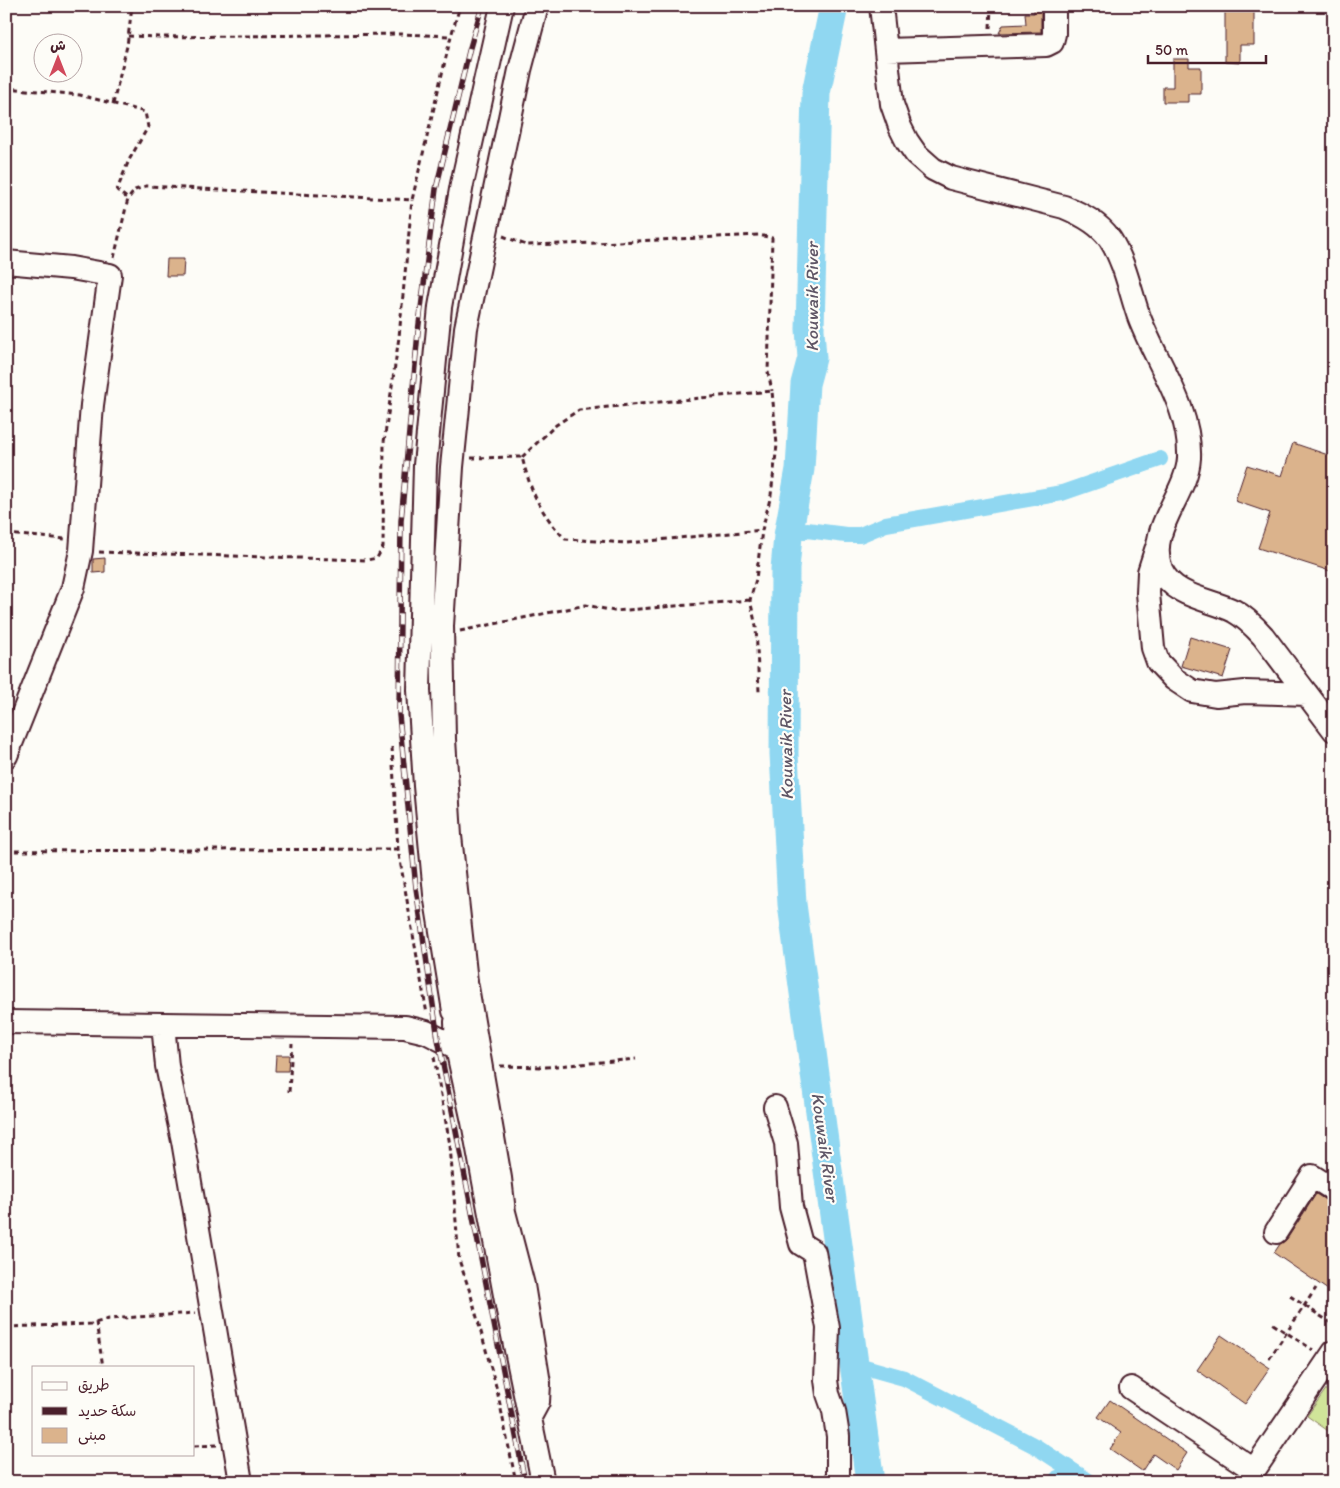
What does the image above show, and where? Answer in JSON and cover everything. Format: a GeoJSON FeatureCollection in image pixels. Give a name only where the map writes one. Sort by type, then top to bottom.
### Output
{"type":"FeatureCollection","features":[{"type":"Feature","properties":{"kind":"street"},"geometry":{"type":"LineString","coordinates":[[502,6],[462,184],[440,307],[425,464],[420,700],[425,786],[435,894],[456,1022],[457,1048],[543,1482]]}},
{"type":"Feature","properties":{"kind":"street"},"geometry":{"type":"LineString","coordinates":[[530,1417],[538,1402],[539,1383],[523,1285],[504,1212],[482,1065],[466,982],[450,836],[444,738],[443,634],[453,458],[466,328],[520,70],[537,6]]}},
{"type":"Feature","properties":{"kind":"street"},"geometry":{"type":"LineString","coordinates":[[880,6],[892,104],[900,127],[916,154],[933,169],[950,178],[1077,212],[1100,228],[1110,240],[1122,265],[1140,318],[1182,410],[1189,434],[1189,461],[1186,473],[1169,512],[1148,572],[1153,648],[1158,662],[1174,679],[1192,691],[1216,695],[1245,692],[1307,694]]}},
{"type":"Feature","properties":{"kind":"street"},"geometry":{"type":"LineString","coordinates":[[886,50],[1046,45],[1052,42],[1054,34],[1054,6]]}},
{"type":"Feature","properties":{"kind":"street"},"geometry":{"type":"LineString","coordinates":[[6,262],[71,268],[110,275],[92,405],[81,546],[73,588],[6,756]]}},
{"type":"Feature","properties":{"kind":"street"},"geometry":{"type":"LineString","coordinates":[[1158,545],[1158,559],[1167,579],[1175,587],[1186,593],[1234,611],[1249,621],[1263,636],[1334,730]]}},
{"type":"Feature","properties":{"kind":"street"},"geometry":{"type":"LineString","coordinates":[[456,1022],[466,982]]}},
{"type":"Feature","properties":{"kind":"street"},"geometry":{"type":"LineString","coordinates":[[6,1022],[405,1027],[426,1032],[457,1048]]}},
{"type":"Feature","properties":{"kind":"street"},"geometry":{"type":"LineString","coordinates":[[163,1024],[167,1066],[183,1140],[241,1482]]}},
{"type":"Feature","properties":{"kind":"street"},"geometry":{"type":"LineString","coordinates":[[775,1107],[786,1143],[791,1207],[801,1244],[814,1252],[828,1328],[826,1380],[838,1436],[838,1482]]}},
{"type":"Feature","properties":{"kind":"street"},"geometry":{"type":"LineString","coordinates":[[1276,1232],[1312,1176],[1334,1190]]}},
{"type":"Feature","properties":{"kind":"street"},"geometry":{"type":"LineString","coordinates":[[494,1237],[504,1212]]}},
{"type":"Feature","properties":{"kind":"street"},"geometry":{"type":"LineString","coordinates":[[1131,1388],[1250,1476],[1331,1356]]}},
{"type":"Feature","properties":{"kind":"path"},"geometry":{"type":"LineString","coordinates":[[113,104],[128,36],[132,6]]}},
{"type":"Feature","properties":{"kind":"path"},"geometry":{"type":"LineString","coordinates":[[6,534],[81,546],[367,560],[377,558],[383,547],[384,442],[399,337],[412,200],[451,36],[460,6]]}},
{"type":"Feature","properties":{"kind":"path"},"geometry":{"type":"LineString","coordinates":[[128,36],[400,34],[451,36]]}},
{"type":"Feature","properties":{"kind":"path"},"geometry":{"type":"LineString","coordinates":[[6,88],[80,95],[145,112],[148,127],[130,160],[117,190],[128,199]]}},
{"type":"Feature","properties":{"kind":"path"},"geometry":{"type":"LineString","coordinates":[[110,275],[128,199],[135,190],[146,186],[412,200]]}},
{"type":"Feature","properties":{"kind":"path"},"geometry":{"type":"LineString","coordinates":[[486,229],[526,244],[597,243],[759,235],[772,238],[768,372],[772,391],[776,445],[771,495],[762,530],[756,579],[750,600],[756,626],[759,692]]}},
{"type":"Feature","properties":{"kind":"path"},"geometry":{"type":"LineString","coordinates":[[453,458],[522,458],[556,425],[579,410],[772,391]]}},
{"type":"Feature","properties":{"kind":"path"},"geometry":{"type":"LineString","coordinates":[[522,458],[529,485],[547,520],[564,540],[627,543],[762,530]]}},
{"type":"Feature","properties":{"kind":"path"},"geometry":{"type":"LineString","coordinates":[[443,634],[586,605],[614,611],[750,600]]}},
{"type":"Feature","properties":{"kind":"path"},"geometry":{"type":"LineString","coordinates":[[392,747],[398,849],[450,1145],[459,1260],[470,1292],[497,1390],[516,1482]]}},
{"type":"Feature","properties":{"kind":"path"},"geometry":{"type":"LineString","coordinates":[[6,851],[398,849]]}},
{"type":"Feature","properties":{"kind":"path"},"geometry":{"type":"LineString","coordinates":[[289,1092],[293,1026]]}},
{"type":"Feature","properties":{"kind":"path"},"geometry":{"type":"LineString","coordinates":[[482,1065],[546,1067],[636,1059]]}},
{"type":"Feature","properties":{"kind":"path"},"geometry":{"type":"LineString","coordinates":[[1269,1359],[1316,1288]]}},
{"type":"Feature","properties":{"kind":"path"},"geometry":{"type":"LineString","coordinates":[[1290,1296],[1334,1325]]}},
{"type":"Feature","properties":{"kind":"path"},"geometry":{"type":"LineString","coordinates":[[6,1327],[96,1322],[109,1319],[212,1312]]}},
{"type":"Feature","properties":{"kind":"path"},"geometry":{"type":"LineString","coordinates":[[96,1322],[103,1366]]}},
{"type":"Feature","properties":{"kind":"path"},"geometry":{"type":"LineString","coordinates":[[1273,1324],[1286,1333],[1331,1356]]}},
{"type":"Feature","properties":{"kind":"green space"},"geometry":{"type":"Polygon","coordinates":[[[1334,1378],[1334,1435],[1307,1416],[1334,1378]]]}},
{"type":"Feature","properties":{"kind":"building"},"geometry":{"type":"Polygon","coordinates":[[[1034,6],[1041,6],[1041,32],[999,33],[1003,25],[1026,24],[1025,13],[1034,13],[1034,6]]]}},
{"type":"Feature","properties":{"kind":"building"},"geometry":{"type":"Polygon","coordinates":[[[1225,6],[1254,6],[1254,45],[1240,45],[1240,63],[1225,62],[1225,6]]]}},
{"type":"Feature","properties":{"kind":"building"},"geometry":{"type":"Polygon","coordinates":[[[1173,59],[1189,59],[1189,67],[1201,67],[1201,94],[1188,94],[1188,102],[1163,102],[1163,87],[1173,87],[1173,59]]]}},
{"type":"Feature","properties":{"kind":"building"},"geometry":{"type":"Polygon","coordinates":[[[167,259],[184,259],[183,276],[166,276],[167,259]]]}},
{"type":"Feature","properties":{"kind":"building"},"geometry":{"type":"Polygon","coordinates":[[[1293,443],[1334,457],[1334,559],[1330,571],[1258,548],[1270,513],[1235,501],[1247,465],[1282,476],[1293,443]]]}},
{"type":"Feature","properties":{"kind":"building"},"geometry":{"type":"Polygon","coordinates":[[[105,558],[105,572],[93,573],[93,559],[105,558]]]}},
{"type":"Feature","properties":{"kind":"building"},"geometry":{"type":"Polygon","coordinates":[[[1190,637],[1232,650],[1223,678],[1181,666],[1190,637]]]}},
{"type":"Feature","properties":{"kind":"building"},"geometry":{"type":"Polygon","coordinates":[[[276,1055],[289,1055],[288,1071],[275,1071],[276,1055]]]}},
{"type":"Feature","properties":{"kind":"building"},"geometry":{"type":"Polygon","coordinates":[[[1316,1194],[1334,1203],[1334,1282],[1328,1290],[1274,1253],[1280,1244],[1287,1239],[1316,1194]]]}},
{"type":"Feature","properties":{"kind":"building"},"geometry":{"type":"Polygon","coordinates":[[[1221,1335],[1270,1368],[1245,1404],[1197,1370],[1221,1335]]]}},
{"type":"Feature","properties":{"kind":"building"},"geometry":{"type":"Polygon","coordinates":[[[1110,1400],[1187,1453],[1176,1470],[1153,1454],[1142,1471],[1110,1449],[1121,1433],[1098,1417],[1110,1400]]]}},
{"type":"Feature","properties":{"kind":"waterway","name":"Kouwaik River"},"geometry":{"type":"LineString","coordinates":[[834,6],[816,93],[810,329],[812,358],[805,384],[800,469],[788,536],[785,569],[784,754],[792,904],[870,1482]]}},
{"type":"Feature","properties":{"kind":"waterway"},"geometry":{"type":"LineString","coordinates":[[788,536],[807,530],[860,535],[886,524],[1062,493],[1160,459]]}},
{"type":"Feature","properties":{"kind":"waterway"},"geometry":{"type":"LineString","coordinates":[[854,1364],[904,1378],[1035,1446],[1090,1482]]}},
{"type":"Feature","properties":{"kind":"waterway"},"geometry":{"type":"LineString","coordinates":[[1055,1482],[1058,1478],[1064,1482]]}},
{"type":"Feature","properties":{"kind":"railway"},"geometry":{"type":"LineString","coordinates":[[482,6],[469,51],[436,189],[418,332],[401,521],[399,715],[416,888],[438,1039],[525,1482]]}}]}
